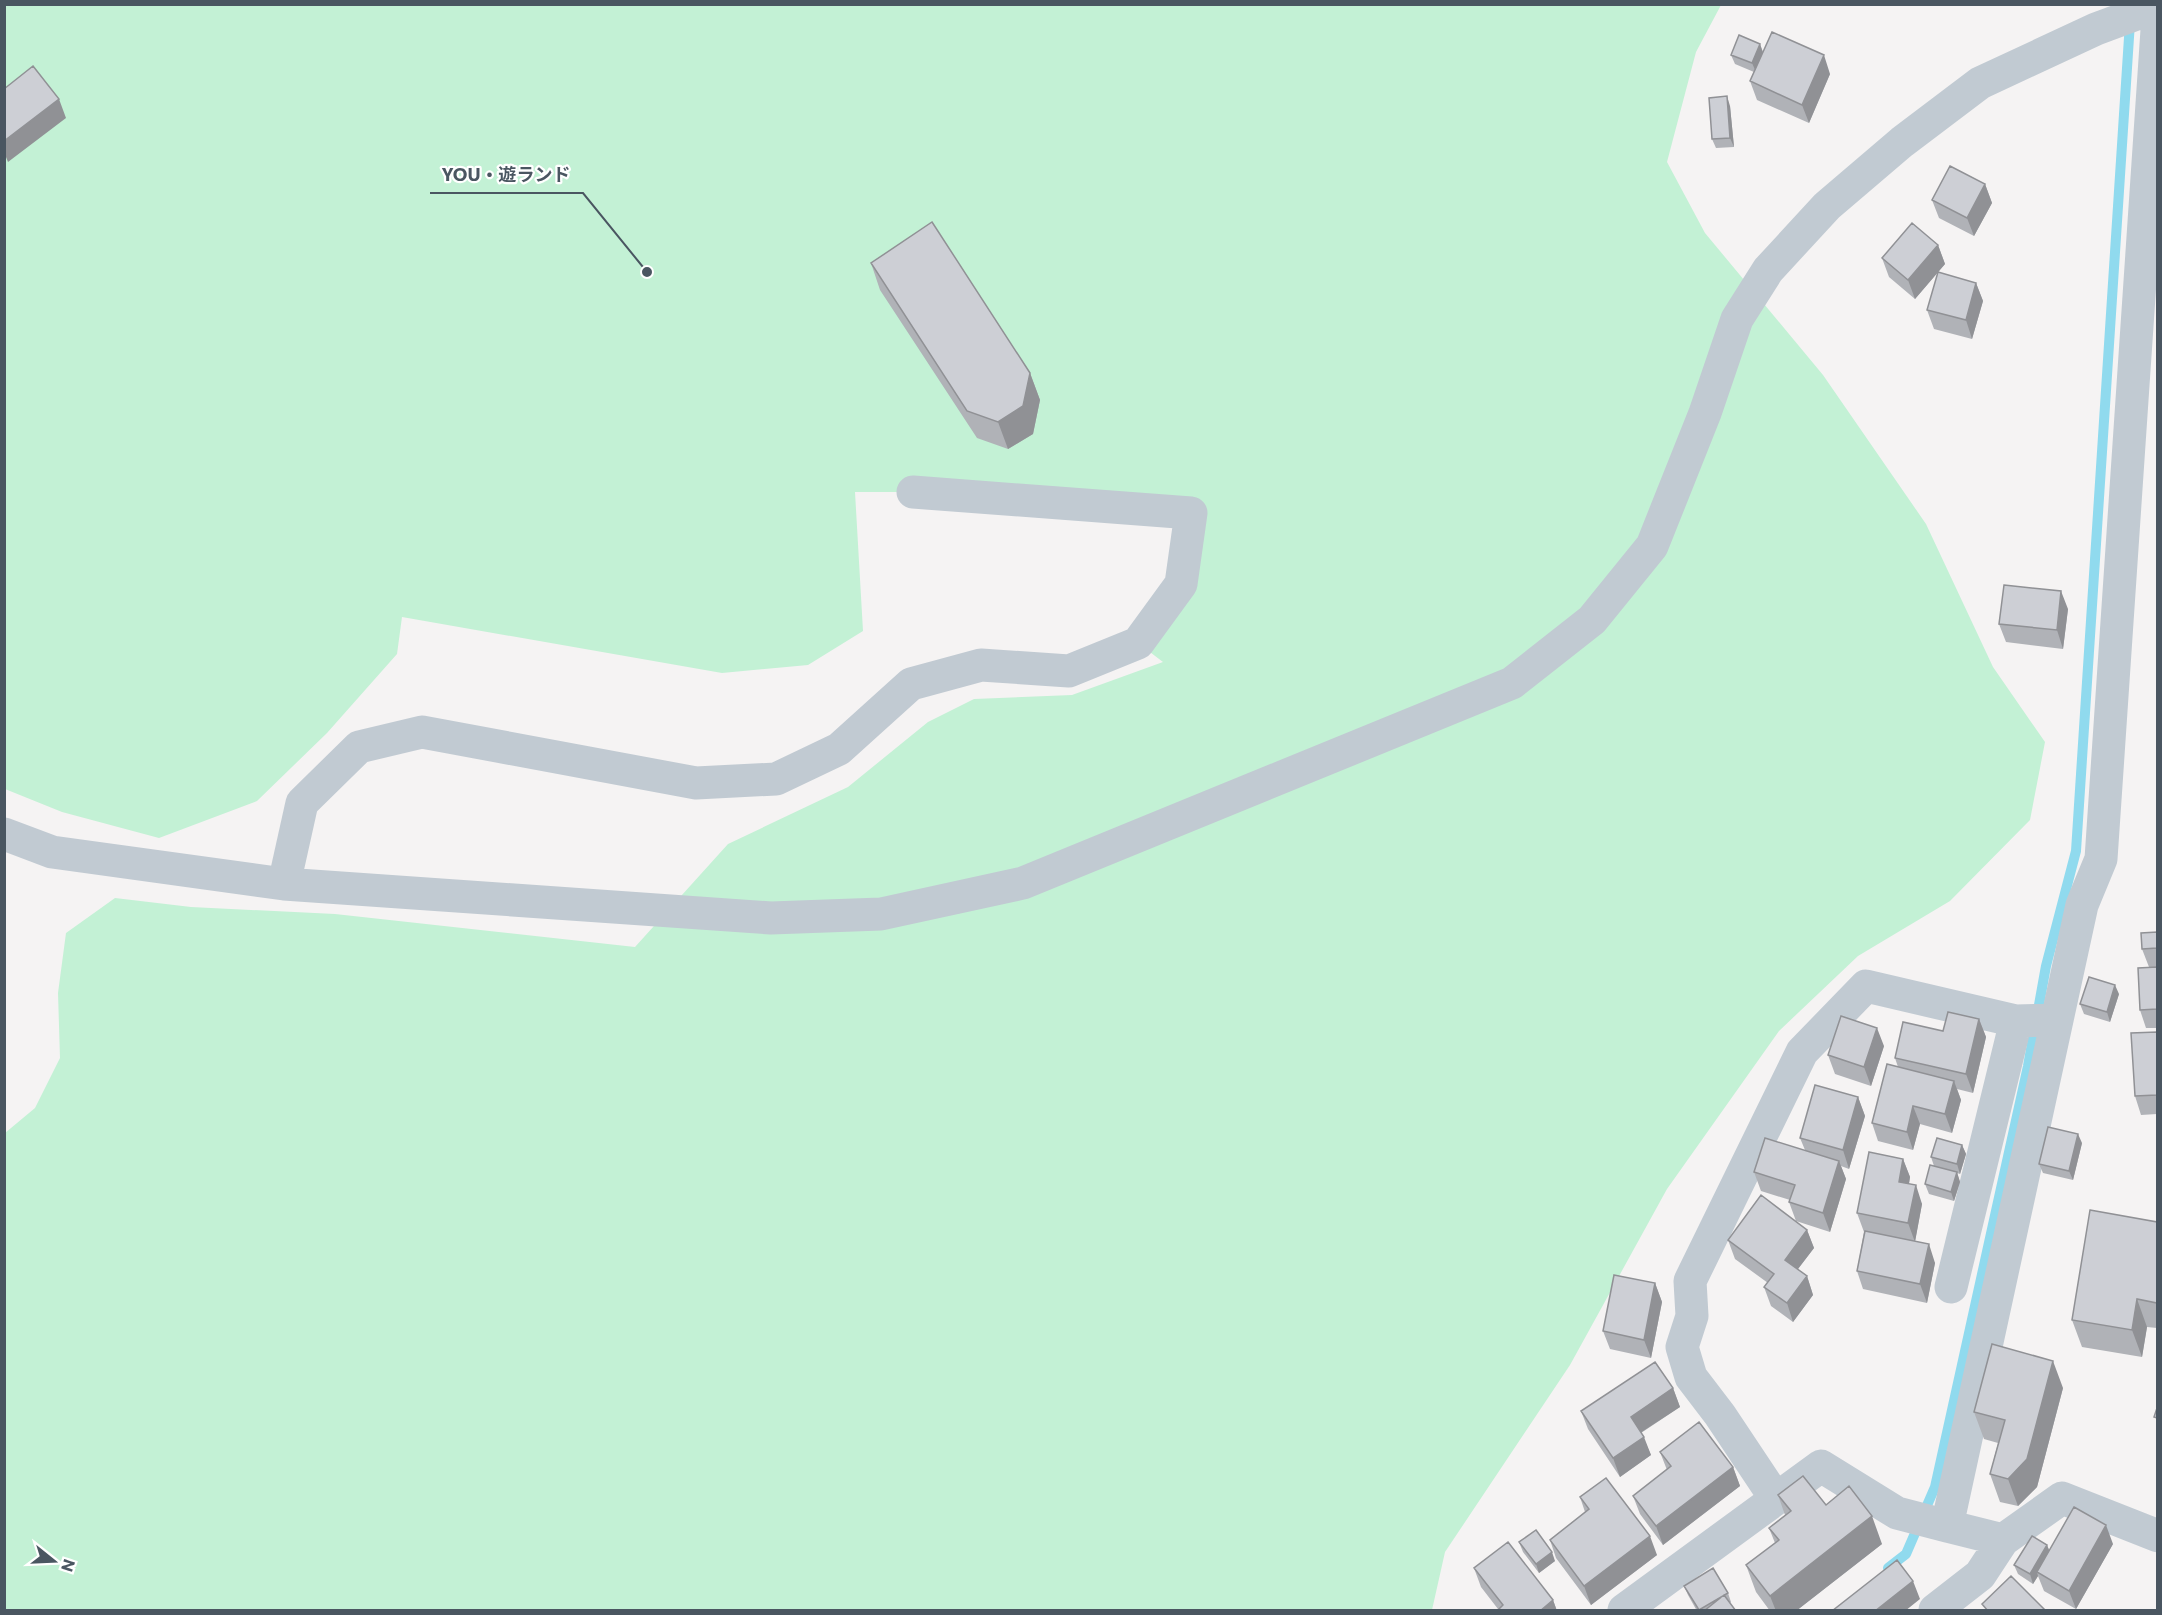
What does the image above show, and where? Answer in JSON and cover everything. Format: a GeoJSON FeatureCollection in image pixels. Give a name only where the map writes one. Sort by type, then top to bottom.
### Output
{"type":"FeatureCollection","features":[{"type":"Feature","properties":{"kind":"street"},"geometry":{"type":"LineString","coordinates":[[4,834],[52,852],[284,884],[771,918],[880,914],[1023,883],[1512,683],[1592,620],[1652,546],[1705,413],[1737,319],[1768,270],[1827,206],[1902,142],[1980,83],[2096,29],[2157,6]]}},
{"type":"Feature","properties":{"kind":"street"},"geometry":{"type":"LineString","coordinates":[[1947,1526],[2082,905],[2100,859],[2157,15]]}},
{"type":"Feature","properties":{"kind":"street"},"geometry":{"type":"LineString","coordinates":[[284,884],[302,803],[358,747],[422,732],[696,783],[776,779],[839,749],[911,684],[981,665],[1069,671],[1138,643],[1181,584],[1191,513],[913,492]]}},
{"type":"Feature","properties":{"kind":"street"},"geometry":{"type":"LineString","coordinates":[[1776,1499],[1720,1415],[1691,1377],[1682,1347],[1692,1316],[1690,1281],[1802,1052],[1866,986],[2016,1021],[2057,1020]]}},
{"type":"Feature","properties":{"kind":"street"},"geometry":{"type":"LineString","coordinates":[[1951,1287],[2016,1021]]}},
{"type":"Feature","properties":{"kind":"street"},"geometry":{"type":"LineString","coordinates":[[1624,1611],[1821,1466],[1897,1513],[2003,1540]]}},
{"type":"Feature","properties":{"kind":"street"},"geometry":{"type":"LineString","coordinates":[[1935,1611],[1980,1575],[2003,1540],[2062,1498],[2157,1536]]}},
{"type":"Feature","properties":{"kind":"green space"},"geometry":{"type":"Polygon","coordinates":[[[5,5],[1721,5],[1696,52],[1667,162],[1705,233],[1823,375],[1926,524],[1993,667],[2045,742],[2030,820],[1950,901],[1858,956],[1779,1031],[1667,1189],[1570,1365],[1445,1552],[1432,1610],[5,1610],[5,1133],[35,1108],[60,1058],[58,993],[66,933],[115,898],[191,907],[335,914],[635,947],[728,844],[848,787],[928,722],[974,699],[1072,695],[1163,662],[1138,643],[1181,584],[1191,514],[913,492],[855,492],[863,631],[808,665],[722,673],[402,617],[397,654],[327,733],[257,801],[159,838],[62,812],[5,789],[5,5]]]}},
{"type":"Feature","properties":{"kind":"building"},"geometry":{"type":"Polygon","coordinates":[[[1772,32],[1824,55],[1802,105],[1750,81],[1772,32]]]}},
{"type":"Feature","properties":{"kind":"building"},"geometry":{"type":"Polygon","coordinates":[[[1739,35],[1760,44],[1752,63],[1731,55],[1739,35]]]}},
{"type":"Feature","properties":{"kind":"building"},"geometry":{"type":"Polygon","coordinates":[[[33,66],[59,99],[4,141],[4,89],[33,66]]]}},
{"type":"Feature","properties":{"kind":"building"},"geometry":{"type":"Polygon","coordinates":[[[1727,96],[1730,138],[1712,139],[1709,98],[1727,96]]]}},
{"type":"Feature","properties":{"kind":"building"},"geometry":{"type":"Polygon","coordinates":[[[1950,166],[1985,184],[1967,218],[1932,200],[1950,166]]]}},
{"type":"Feature","properties":{"kind":"building"},"geometry":{"type":"Polygon","coordinates":[[[932,222],[1030,373],[1023,406],[998,422],[967,411],[871,263],[932,222]]]}},
{"type":"Feature","properties":{"kind":"building"},"geometry":{"type":"Polygon","coordinates":[[[1912,223],[1938,245],[1908,280],[1882,258],[1912,223]]]}},
{"type":"Feature","properties":{"kind":"building"},"geometry":{"type":"Polygon","coordinates":[[[1938,272],[1976,283],[1966,320],[1927,310],[1938,272]]]}},
{"type":"Feature","properties":{"kind":"building"},"geometry":{"type":"Polygon","coordinates":[[[2004,585],[2061,591],[2057,630],[1999,624],[2004,585]]]}},
{"type":"Feature","properties":{"kind":"building"},"geometry":{"type":"Polygon","coordinates":[[[2157,932],[2157,948],[2142,949],[2141,933],[2157,932]]]}},
{"type":"Feature","properties":{"kind":"building"},"geometry":{"type":"Polygon","coordinates":[[[2157,967],[2157,1009],[2140,1010],[2138,968],[2157,967]]]}},
{"type":"Feature","properties":{"kind":"building"},"geometry":{"type":"Polygon","coordinates":[[[2089,977],[2115,985],[2107,1012],[2080,1004],[2089,977]]]}},
{"type":"Feature","properties":{"kind":"building"},"geometry":{"type":"Polygon","coordinates":[[[1948,1012],[1979,1019],[1966,1074],[1895,1058],[1903,1022],[1943,1031],[1948,1012]]]}},
{"type":"Feature","properties":{"kind":"building"},"geometry":{"type":"Polygon","coordinates":[[[1841,1016],[1877,1028],[1864,1067],[1828,1055],[1841,1016]]]}},
{"type":"Feature","properties":{"kind":"building"},"geometry":{"type":"Polygon","coordinates":[[[2157,1032],[2157,1095],[2135,1096],[2131,1033],[2157,1032]]]}},
{"type":"Feature","properties":{"kind":"building"},"geometry":{"type":"Polygon","coordinates":[[[1887,1064],[1954,1081],[1945,1114],[1913,1106],[1907,1132],[1872,1123],[1887,1064]]]}},
{"type":"Feature","properties":{"kind":"building"},"geometry":{"type":"Polygon","coordinates":[[[1815,1085],[1858,1097],[1843,1150],[1800,1138],[1815,1085]]]}},
{"type":"Feature","properties":{"kind":"building"},"geometry":{"type":"Polygon","coordinates":[[[2048,1127],[2078,1134],[2069,1171],[2039,1164],[2048,1127]]]}},
{"type":"Feature","properties":{"kind":"building"},"geometry":{"type":"Polygon","coordinates":[[[1765,1138],[1839,1161],[1823,1213],[1789,1202],[1795,1185],[1754,1172],[1765,1138]]]}},
{"type":"Feature","properties":{"kind":"building"},"geometry":{"type":"Polygon","coordinates":[[[1937,1138],[1962,1145],[1957,1164],[1931,1157],[1937,1138]]]}},
{"type":"Feature","properties":{"kind":"building"},"geometry":{"type":"Polygon","coordinates":[[[1869,1152],[1903,1159],[1899,1182],[1916,1185],[1908,1223],[1857,1213],[1869,1152]]]}},
{"type":"Feature","properties":{"kind":"building"},"geometry":{"type":"Polygon","coordinates":[[[1930,1165],[1957,1172],[1951,1192],[1925,1184],[1930,1165]]]}},
{"type":"Feature","properties":{"kind":"building"},"geometry":{"type":"Polygon","coordinates":[[[1761,1195],[1807,1230],[1785,1260],[1807,1276],[1787,1303],[1764,1287],[1774,1274],[1728,1240],[1761,1195]]]}},
{"type":"Feature","properties":{"kind":"building"},"geometry":{"type":"Polygon","coordinates":[[[2090,1210],[2157,1222],[2157,1303],[2137,1299],[2132,1330],[2072,1320],[2090,1210]]]}},
{"type":"Feature","properties":{"kind":"building"},"geometry":{"type":"Polygon","coordinates":[[[1865,1231],[1929,1244],[1920,1284],[1857,1271],[1865,1231]]]}},
{"type":"Feature","properties":{"kind":"building"},"geometry":{"type":"Polygon","coordinates":[[[1614,1275],[1655,1283],[1644,1340],[1603,1331],[1614,1275]]]}},
{"type":"Feature","properties":{"kind":"building"},"geometry":{"type":"Polygon","coordinates":[[[1992,1344],[2053,1361],[2027,1459],[2008,1479],[1990,1474],[2005,1420],[1974,1412],[1992,1344]]]}},
{"type":"Feature","properties":{"kind":"building"},"geometry":{"type":"Polygon","coordinates":[[[1655,1362],[1673,1388],[1631,1417],[1644,1437],[1613,1458],[1581,1411],[1655,1362]]]}},
{"type":"Feature","properties":{"kind":"building"},"geometry":{"type":"Polygon","coordinates":[[[1699,1422],[1733,1467],[1656,1526],[1633,1496],[1671,1466],[1660,1452],[1699,1422]]]}},
{"type":"Feature","properties":{"kind":"building"},"geometry":{"type":"Polygon","coordinates":[[[1803,1476],[1826,1505],[1849,1486],[1872,1516],[1770,1596],[1746,1565],[1779,1540],[1769,1528],[1791,1511],[1778,1495],[1803,1476]]]}},
{"type":"Feature","properties":{"kind":"building"},"geometry":{"type":"Polygon","coordinates":[[[1606,1478],[1650,1536],[1584,1586],[1550,1540],[1589,1509],[1580,1497],[1606,1478]]]}},
{"type":"Feature","properties":{"kind":"building"},"geometry":{"type":"Polygon","coordinates":[[[2074,1507],[2106,1525],[2069,1591],[2037,1572],[2074,1507]]]}},
{"type":"Feature","properties":{"kind":"building"},"geometry":{"type":"Polygon","coordinates":[[[1536,1530],[1552,1552],[1536,1564],[1519,1542],[1536,1530]]]}},
{"type":"Feature","properties":{"kind":"building"},"geometry":{"type":"Polygon","coordinates":[[[2032,1536],[2047,1545],[2030,1574],[2014,1565],[2032,1536]]]}},
{"type":"Feature","properties":{"kind":"building"},"geometry":{"type":"Polygon","coordinates":[[[1508,1542],[1553,1600],[1540,1611],[1497,1611],[1503,1605],[1474,1568],[1508,1542]]]}},
{"type":"Feature","properties":{"kind":"building"},"geometry":{"type":"Polygon","coordinates":[[[1897,1560],[1913,1581],[1875,1611],[1832,1611],[1897,1560]]]}},
{"type":"Feature","properties":{"kind":"building"},"geometry":{"type":"Polygon","coordinates":[[[1713,1568],[1728,1593],[1699,1610],[1684,1586],[1713,1568]]]}},
{"type":"Feature","properties":{"kind":"building"},"geometry":{"type":"Polygon","coordinates":[[[2011,1576],[2044,1611],[1988,1611],[1982,1604],[2011,1576]]]}},
{"type":"Feature","properties":{"kind":"building"},"geometry":{"type":"Polygon","coordinates":[[[1724,1595],[1736,1611],[1704,1611],[1724,1595]]]}},
{"type":"Feature","properties":{"kind":"waterway"},"geometry":{"type":"LineString","coordinates":[[1888,1568],[1906,1554],[1935,1487],[2028,1066],[2046,966],[2076,851],[2130,22]]}},
{"type":"Feature","properties":{"kind":"place","name":"YOU・遊ランド"},"geometry":{"type":"Point","coordinates":[647,272]}}]}
